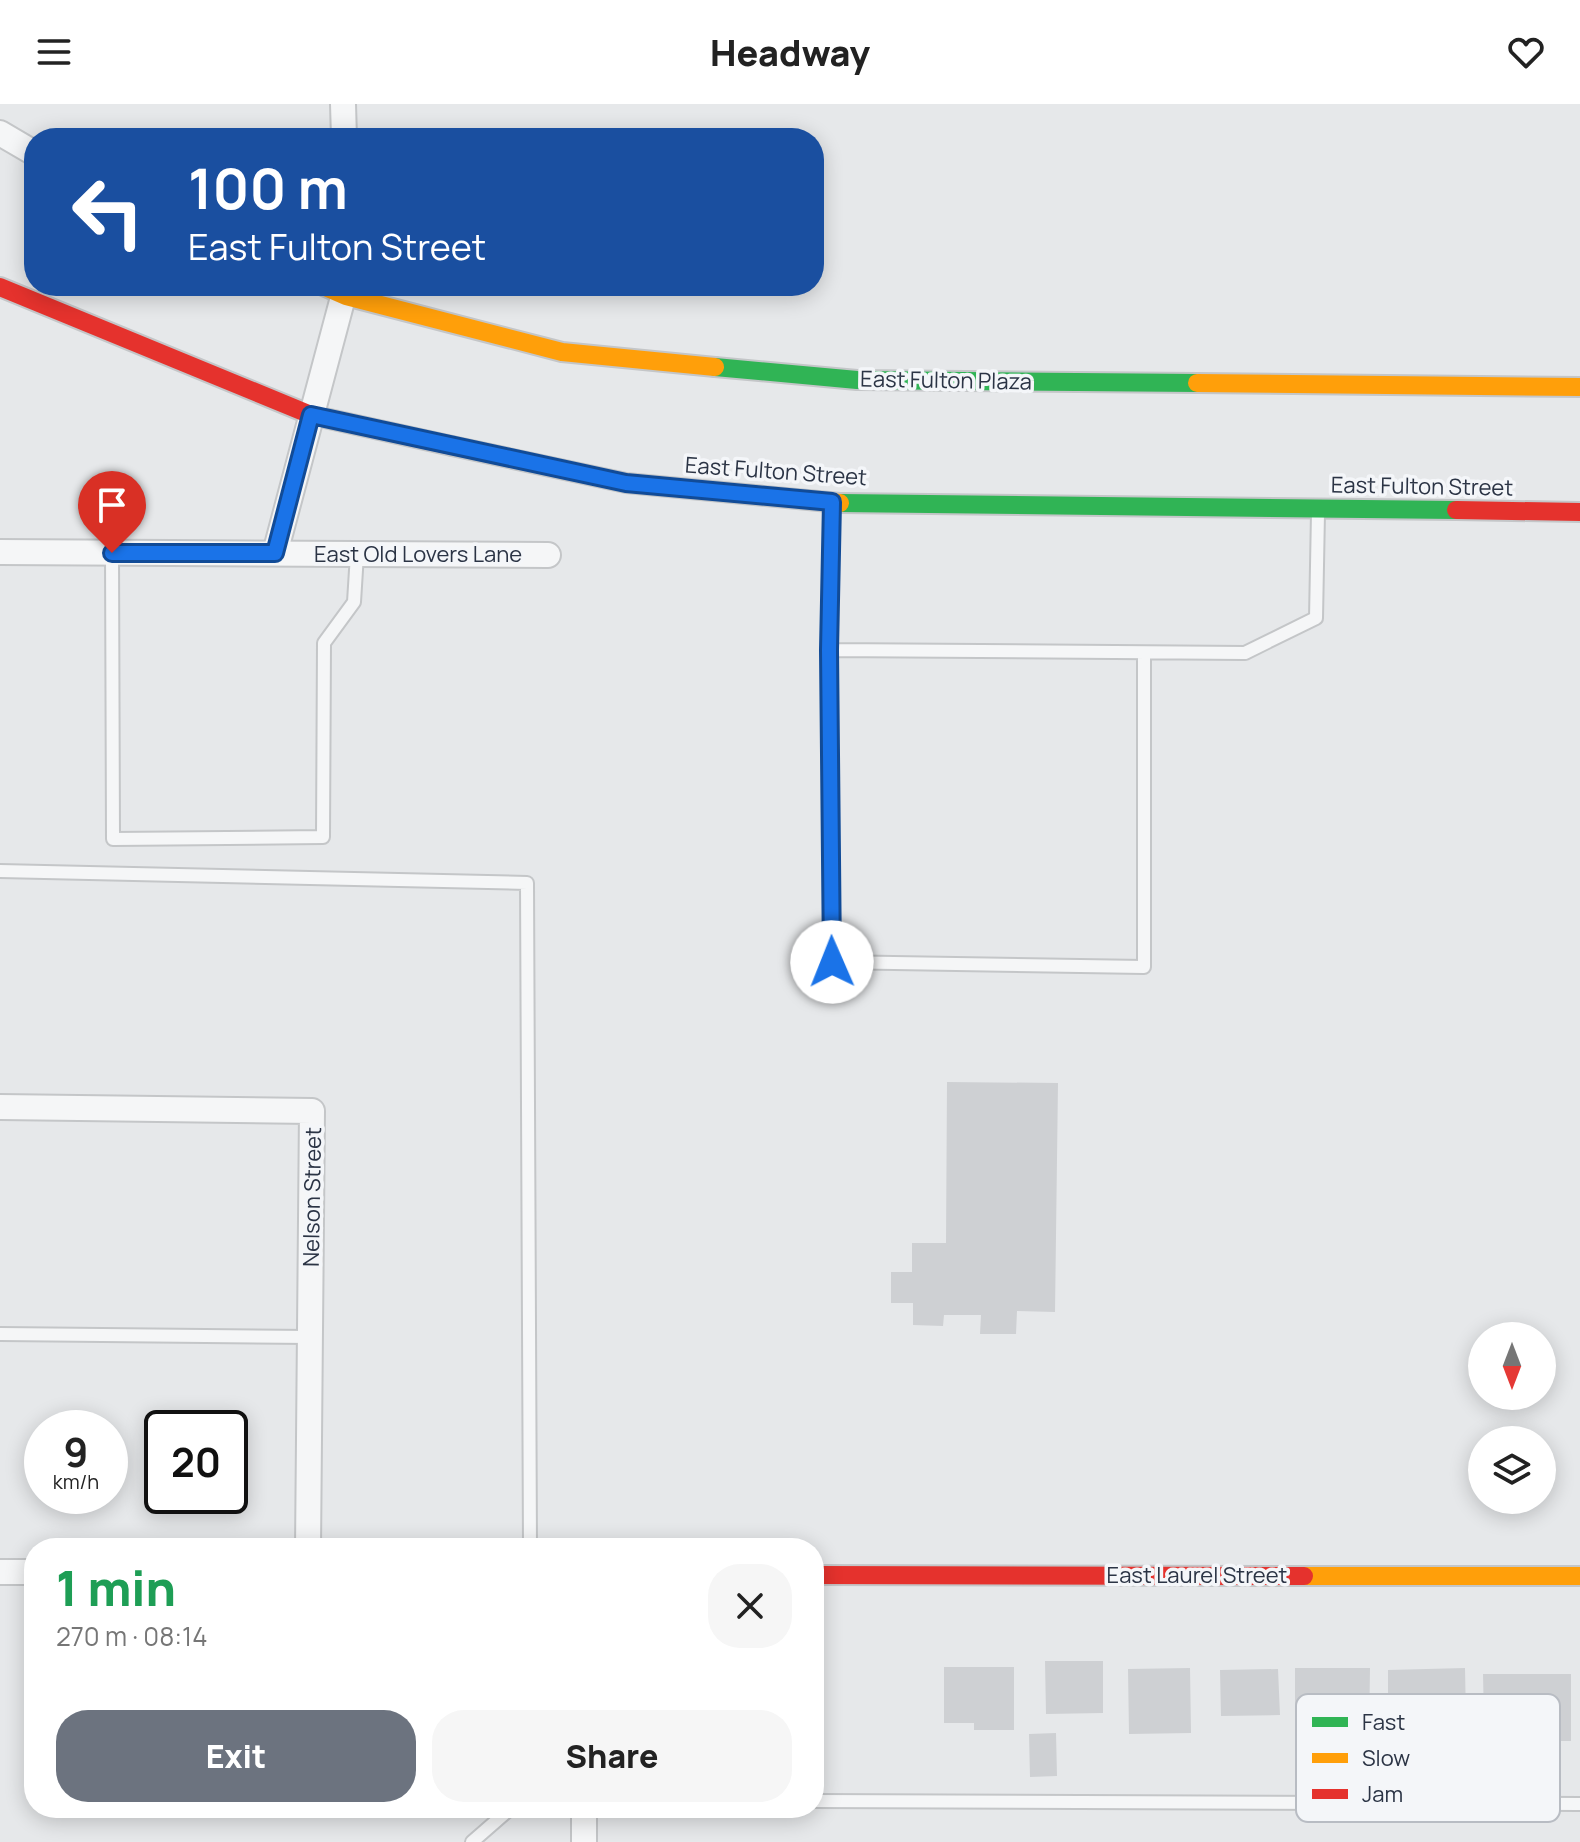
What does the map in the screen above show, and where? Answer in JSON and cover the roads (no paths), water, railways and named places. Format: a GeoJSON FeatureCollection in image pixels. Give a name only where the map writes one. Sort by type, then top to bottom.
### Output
{"type":"FeatureCollection","features":[{"type":"Feature","properties":{"kind":"street"},"geometry":{"type":"LineString","coordinates":[[343,104],[344,128]]}},
{"type":"Feature","properties":{"kind":"street"},"geometry":{"type":"LineString","coordinates":[[0,133],[24,147]]}},
{"type":"Feature","properties":{"kind":"street","name":"East Fulton Street"},"geometry":{"type":"LineString","coordinates":[[0,287],[311,415],[626,483],[832,502],[1580,512]]}},
{"type":"Feature","properties":{"kind":"street"},"geometry":{"type":"LineString","coordinates":[[275,553],[311,415],[336,296]]}},
{"type":"Feature","properties":{"kind":"street","name":"East Fulton Plaza"},"geometry":{"type":"LineString","coordinates":[[363,296],[562,352],[857,380],[1580,387]]}},
{"type":"Feature","properties":{"kind":"street","name":"East Old Lovers Lane"},"geometry":{"type":"LineString","coordinates":[[0,552],[548,555]]}},
{"type":"Feature","properties":{"kind":"street","name":"Nelson Street"},"geometry":{"type":"LineString","coordinates":[[0,1107],[312,1111],[308,1538]]}},
{"type":"Feature","properties":{"kind":"street"},"geometry":{"type":"LineString","coordinates":[[0,1572],[24,1572]]}},
{"type":"Feature","properties":{"kind":"street","name":"East Laurel Street"},"geometry":{"type":"LineString","coordinates":[[824,1575],[1580,1576]]}},
{"type":"Feature","properties":{"kind":"street"},"geometry":{"type":"LineString","coordinates":[[584,1818],[584,1842]]}},
{"type":"Feature","properties":{"kind":"lane"},"geometry":{"type":"LineString","coordinates":[[832,502],[829,650],[832,962],[1144,967],[1144,653]]}},
{"type":"Feature","properties":{"kind":"lane"},"geometry":{"type":"LineString","coordinates":[[829,650],[1245,653],[1316,618],[1318,509]]}},
{"type":"Feature","properties":{"kind":"lane"},"geometry":{"type":"LineString","coordinates":[[112,553],[113,839],[323,837],[324,643],[354,602],[357,554]]}},
{"type":"Feature","properties":{"kind":"lane"},"geometry":{"type":"LineString","coordinates":[[0,871],[527,883],[530,1538]]}},
{"type":"Feature","properties":{"kind":"lane"},"geometry":{"type":"LineString","coordinates":[[0,1334],[310,1337]]}},
{"type":"Feature","properties":{"kind":"lane"},"geometry":{"type":"LineString","coordinates":[[824,1801],[1296,1803]]}},
{"type":"Feature","properties":{"kind":"lane"},"geometry":{"type":"LineString","coordinates":[[1560,1804],[1580,1804]]}},
{"type":"Feature","properties":{"kind":"lane"},"geometry":{"type":"LineString","coordinates":[[472,1842],[500,1818]]}}]}
